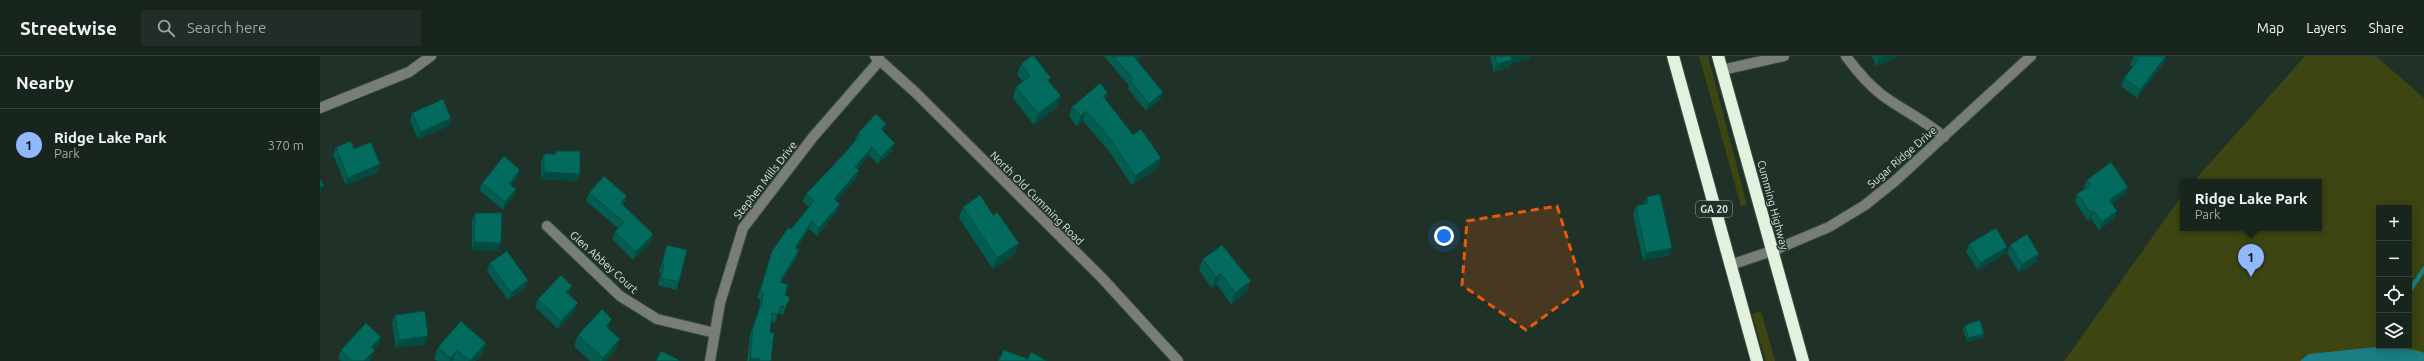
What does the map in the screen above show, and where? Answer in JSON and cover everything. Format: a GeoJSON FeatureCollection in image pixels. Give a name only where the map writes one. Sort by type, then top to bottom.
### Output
{"type":"FeatureCollection","features":[{"type":"Feature","properties":{"kind":"highway","name":"GA 20"},"geometry":{"type":"LineString","coordinates":[[1673,56],[1757,361]]}},
{"type":"Feature","properties":{"kind":"highway","name":"Cumming Highway"},"geometry":{"type":"LineString","coordinates":[[1718,56],[1803,361]]}},
{"type":"Feature","properties":{"kind":"street"},"geometry":{"type":"LineString","coordinates":[[320,108],[409,72],[431,56]]}},
{"type":"Feature","properties":{"kind":"street"},"geometry":{"type":"LineString","coordinates":[[1722,70],[1784,56]]}},
{"type":"Feature","properties":{"kind":"street"},"geometry":{"type":"LineString","coordinates":[[1846,56],[1856,71],[1882,94],[1932,126],[1944,137]]}},
{"type":"Feature","properties":{"kind":"street","name":"Sugar Ridge Drive"},"geometry":{"type":"LineString","coordinates":[[1730,265],[1772,251],[1829,227],[1865,205],[1895,181],[2031,56]]}},
{"type":"Feature","properties":{"kind":"street","name":"Stephen Mills Drive"},"geometry":{"type":"LineString","coordinates":[[710,361],[720,303],[742,228],[877,58]]}},
{"type":"Feature","properties":{"kind":"street","name":"North Old Cumming Road"},"geometry":{"type":"LineString","coordinates":[[877,58],[916,93],[1102,278],[1178,361]]}},
{"type":"Feature","properties":{"kind":"street","name":"Glen Abbey Court"},"geometry":{"type":"LineString","coordinates":[[547,226],[620,296],[657,319],[715,333]]}},
{"type":"Feature","properties":{"kind":"highlighted area"},"geometry":{"type":"Polygon","coordinates":[[[1557,206],[1583,288],[1526,330],[1462,285],[1467,221],[1557,206]]]}},
{"type":"Feature","properties":{"kind":"green space"},"geometry":{"type":"Polygon","coordinates":[[[1699,56],[1708,56],[1747,205],[1741,206],[1699,56]]]}},
{"type":"Feature","properties":{"kind":"green space"},"geometry":{"type":"Polygon","coordinates":[[[2305,56],[2376,56],[2424,98],[2424,361],[2064,361],[2180,198],[2180,231],[2322,231],[2322,179],[2196,179],[2305,56]]]}},
{"type":"Feature","properties":{"kind":"green space"},"geometry":{"type":"Polygon","coordinates":[[[1761,311],[1775,361],[1766,361],[1752,314],[1761,311]]]}},
{"type":"Feature","properties":{"kind":"water"},"geometry":{"type":"Polygon","coordinates":[[[2376,347],[2376,349],[2406,349],[2419,351],[2424,353],[2424,361],[2300,361],[2309,354],[2376,347]]]}},
{"type":"Feature","properties":{"kind":"building"},"geometry":{"type":"Polygon","coordinates":[[[1031,56],[1034,56],[1051,78],[1048,80],[1061,96],[1038,114],[1016,87],[1030,76],[1021,64],[1031,56]]]}},
{"type":"Feature","properties":{"kind":"building"},"geometry":{"type":"Polygon","coordinates":[[[1113,56],[1135,56],[1134,57],[1163,92],[1149,104],[1131,81],[1133,79],[1113,56]]]}},
{"type":"Feature","properties":{"kind":"building"},"geometry":{"type":"Polygon","coordinates":[[[1495,56],[1514,56],[1511,57],[1512,60],[1497,64],[1495,56]]]}},
{"type":"Feature","properties":{"kind":"building"},"geometry":{"type":"Polygon","coordinates":[[[2166,56],[2140,90],[2124,78],[2138,60],[2133,57],[2166,56]]]}},
{"type":"Feature","properties":{"kind":"building"},"geometry":{"type":"Polygon","coordinates":[[[1100,83],[1108,93],[1103,96],[1133,135],[1141,129],[1161,158],[1135,176],[1111,140],[1086,111],[1081,116],[1072,107],[1100,83]]]}},
{"type":"Feature","properties":{"kind":"building"},"geometry":{"type":"Polygon","coordinates":[[[443,99],[451,118],[421,132],[412,113],[443,99]]]}},
{"type":"Feature","properties":{"kind":"building"},"geometry":{"type":"Polygon","coordinates":[[[876,114],[886,124],[881,129],[895,143],[881,157],[872,147],[855,167],[859,170],[834,199],[840,204],[819,228],[812,221],[795,248],[799,250],[780,282],[788,285],[785,295],[790,297],[786,307],[781,306],[778,315],[772,313],[770,332],[774,333],[771,361],[759,361],[760,359],[750,358],[753,327],[762,301],[763,292],[760,291],[772,251],[788,228],[791,229],[814,201],[806,194],[843,155],[860,135],[858,133],[876,114]]]}},
{"type":"Feature","properties":{"kind":"building"},"geometry":{"type":"Polygon","coordinates":[[[351,141],[354,149],[371,142],[380,164],[348,178],[336,147],[351,141]]]}},
{"type":"Feature","properties":{"kind":"building"},"geometry":{"type":"Polygon","coordinates":[[[556,151],[580,151],[580,174],[544,172],[544,154],[556,154],[556,151]]]}},
{"type":"Feature","properties":{"kind":"building"},"geometry":{"type":"Polygon","coordinates":[[[504,156],[520,170],[509,184],[516,189],[505,202],[482,183],[504,156]]]}},
{"type":"Feature","properties":{"kind":"building"},"geometry":{"type":"Polygon","coordinates":[[[2111,162],[2128,187],[2109,200],[2117,211],[2102,222],[2094,211],[2091,213],[2077,194],[2091,185],[2087,180],[2111,162]]]}},
{"type":"Feature","properties":{"kind":"building"},"geometry":{"type":"Polygon","coordinates":[[[604,176],[627,196],[621,203],[653,234],[636,252],[615,232],[624,222],[589,193],[604,176]]]}},
{"type":"Feature","properties":{"kind":"building"},"geometry":{"type":"Polygon","coordinates":[[[320,178],[324,186],[320,187],[320,178]]]}},
{"type":"Feature","properties":{"kind":"building"},"geometry":{"type":"Polygon","coordinates":[[[1660,194],[1672,248],[1646,253],[1636,206],[1648,203],[1647,197],[1660,194]]]}},
{"type":"Feature","properties":{"kind":"building"},"geometry":{"type":"Polygon","coordinates":[[[980,195],[993,215],[997,212],[1019,243],[997,258],[963,207],[980,195]]]}},
{"type":"Feature","properties":{"kind":"building"},"geometry":{"type":"Polygon","coordinates":[[[475,213],[502,213],[501,243],[474,242],[475,213]]]}},
{"type":"Feature","properties":{"kind":"building"},"geometry":{"type":"Polygon","coordinates":[[[1996,228],[2007,247],[1980,263],[1969,244],[1996,228]]]}},
{"type":"Feature","properties":{"kind":"building"},"geometry":{"type":"Polygon","coordinates":[[[2027,234],[2039,254],[2022,264],[2010,245],[2027,234]]]}},
{"type":"Feature","properties":{"kind":"building"},"geometry":{"type":"Polygon","coordinates":[[[667,245],[687,250],[679,282],[661,278],[664,265],[662,265],[667,245]]]}},
{"type":"Feature","properties":{"kind":"building"},"geometry":{"type":"Polygon","coordinates":[[[1222,245],[1251,281],[1235,293],[1221,274],[1216,277],[1203,259],[1222,245]]]}},
{"type":"Feature","properties":{"kind":"building"},"geometry":{"type":"Polygon","coordinates":[[[507,251],[528,280],[511,293],[490,263],[507,251]]]}},
{"type":"Feature","properties":{"kind":"building"},"geometry":{"type":"Polygon","coordinates":[[[561,275],[572,286],[566,292],[578,303],[561,321],[538,299],[561,275]]]}},
{"type":"Feature","properties":{"kind":"building"},"geometry":{"type":"Polygon","coordinates":[[[602,309],[612,319],[606,326],[620,339],[603,358],[578,335],[602,309]]]}},
{"type":"Feature","properties":{"kind":"building"},"geometry":{"type":"Polygon","coordinates":[[[425,311],[428,336],[399,340],[395,315],[425,311]]]}},
{"type":"Feature","properties":{"kind":"building"},"geometry":{"type":"Polygon","coordinates":[[[1980,320],[1984,334],[1968,338],[1965,325],[1980,320]]]}},
{"type":"Feature","properties":{"kind":"building"},"geometry":{"type":"Polygon","coordinates":[[[461,321],[486,343],[470,361],[457,350],[450,358],[438,347],[461,321]]]}},
{"type":"Feature","properties":{"kind":"building"},"geometry":{"type":"Polygon","coordinates":[[[366,323],[381,337],[371,347],[375,350],[364,361],[352,361],[341,350],[366,323]]]}},
{"type":"Feature","properties":{"kind":"building"},"geometry":{"type":"Polygon","coordinates":[[[1004,350],[1028,359],[1031,352],[1047,361],[998,361],[1004,350]]]}},
{"type":"Feature","properties":{"kind":"building"},"geometry":{"type":"Polygon","coordinates":[[[661,351],[679,360],[679,361],[656,361],[661,351]]]}},
{"type":"Feature","properties":{"kind":"waterway"},"geometry":{"type":"LineString","coordinates":[[2412,287],[2424,269]]}},
{"type":"Feature","properties":{"kind":"place","name":"Ridge Lake Park"},"geometry":{"type":"Point","coordinates":[2251,277]}}]}
